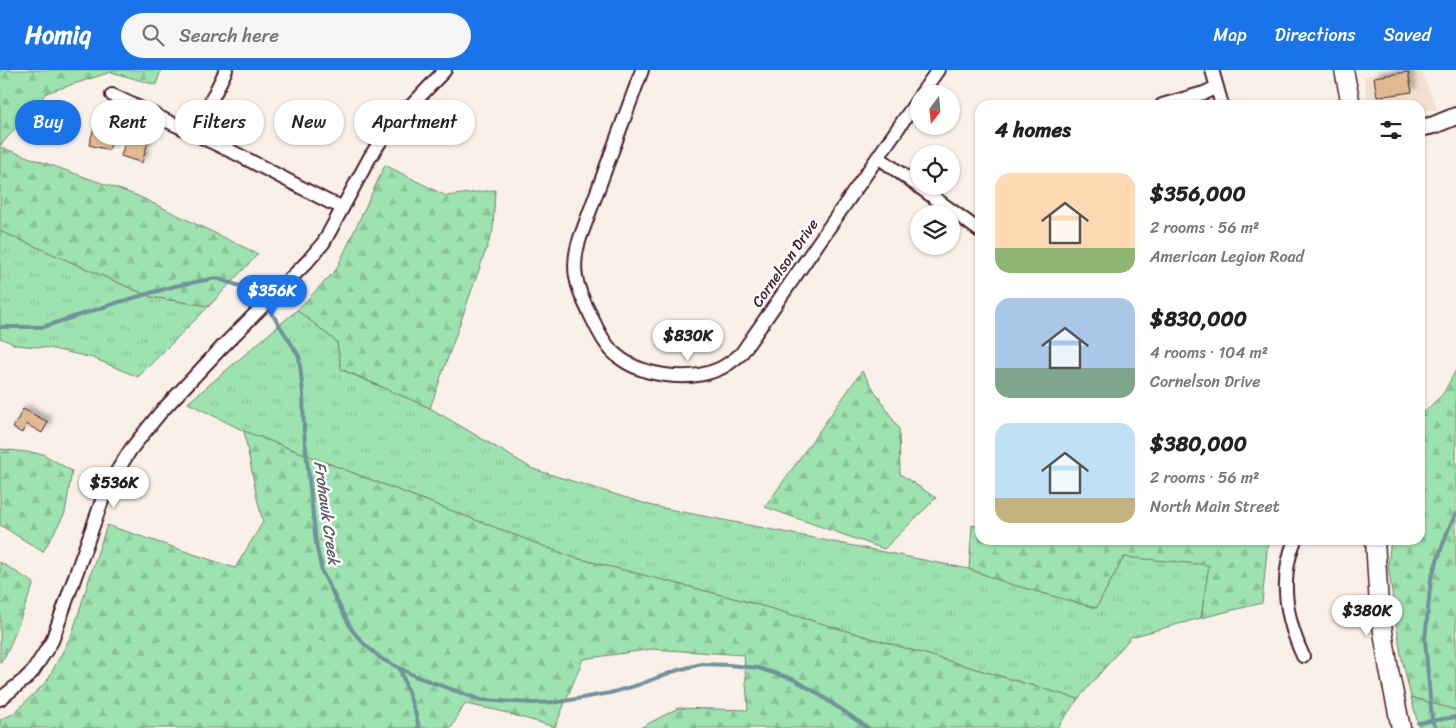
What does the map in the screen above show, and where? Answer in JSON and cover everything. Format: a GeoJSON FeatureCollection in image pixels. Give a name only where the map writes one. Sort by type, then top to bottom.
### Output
{"type":"FeatureCollection","features":[{"type":"Feature","properties":{"kind":"main road"},"geometry":{"type":"LineString","coordinates":[[1344,70],[1350,100]]}},
{"type":"Feature","properties":{"kind":"main road"},"geometry":{"type":"LineString","coordinates":[[1375,545],[1379,606],[1389,670],[1401,728]]}},
{"type":"Feature","properties":{"kind":"street"},"geometry":{"type":"LineString","coordinates":[[212,100],[226,70]]}},
{"type":"Feature","properties":{"kind":"street"},"geometry":{"type":"LineString","coordinates":[[0,699],[34,670],[52,641],[103,498],[112,479],[131,449],[166,406],[308,262],[324,242],[380,142],[392,126],[444,70]]}},
{"type":"Feature","properties":{"kind":"street","name":"Cornelson Drive"},"geometry":{"type":"LineString","coordinates":[[642,70],[580,238],[574,268],[581,296],[611,350],[622,360],[647,371],[665,375],[704,374],[719,369],[741,354],[910,111]]}},
{"type":"Feature","properties":{"kind":"street"},"geometry":{"type":"LineString","coordinates":[[928,85],[938,70]]}},
{"type":"Feature","properties":{"kind":"street"},"geometry":{"type":"LineString","coordinates":[[1212,70],[1221,100]]}},
{"type":"Feature","properties":{"kind":"street"},"geometry":{"type":"LineString","coordinates":[[1180,100],[1217,87]]}},
{"type":"Feature","properties":{"kind":"street"},"geometry":{"type":"LineString","coordinates":[[112,95],[175,124]]}},
{"type":"Feature","properties":{"kind":"street"},"geometry":{"type":"LineString","coordinates":[[1425,127],[1456,116]]}},
{"type":"Feature","properties":{"kind":"street"},"geometry":{"type":"LineString","coordinates":[[218,145],[343,207]]}},
{"type":"Feature","properties":{"kind":"street"},"geometry":{"type":"LineString","coordinates":[[878,157],[975,227]]}},
{"type":"Feature","properties":{"kind":"street"},"geometry":{"type":"LineString","coordinates":[[1293,545],[1287,562],[1286,598],[1298,646],[1303,656]]}},
{"type":"Feature","properties":{"kind":"shaded area"},"geometry":{"type":"Polygon","coordinates":[[[1396,70],[1421,70],[1437,109],[1425,110],[1425,100],[1367,100],[1364,76],[1396,70]]]}},
{"type":"Feature","properties":{"kind":"green space"},"geometry":{"type":"Polygon","coordinates":[[[0,70],[161,70],[156,85],[111,72],[46,93],[40,100],[15,100],[15,129],[0,146],[0,70]]]}},
{"type":"Feature","properties":{"kind":"green space"},"geometry":{"type":"Polygon","coordinates":[[[0,147],[138,196],[258,254],[209,306],[151,297],[0,231],[0,147]]]}},
{"type":"Feature","properties":{"kind":"green space"},"geometry":{"type":"Polygon","coordinates":[[[385,165],[446,196],[495,190],[493,230],[430,408],[341,369],[337,342],[297,310],[336,270],[385,165]]]}},
{"type":"Feature","properties":{"kind":"green space"},"geometry":{"type":"Polygon","coordinates":[[[0,231],[151,297],[209,306],[138,377],[93,358],[49,348],[16,345],[0,338],[0,231]]]}},
{"type":"Feature","properties":{"kind":"green space"},"geometry":{"type":"Polygon","coordinates":[[[297,310],[337,342],[342,370],[430,408],[533,469],[653,506],[969,569],[1010,584],[1096,608],[1124,557],[1210,564],[1201,618],[1131,637],[1078,699],[745,601],[572,557],[244,431],[188,403],[297,310]]]}},
{"type":"Feature","properties":{"kind":"green space"},"geometry":{"type":"Polygon","coordinates":[[[1456,370],[1456,710],[1411,697],[1401,655],[1388,564],[1390,545],[1425,545],[1425,411],[1443,394],[1456,370]]]}},
{"type":"Feature","properties":{"kind":"green space"},"geometry":{"type":"Polygon","coordinates":[[[862,371],[899,429],[900,474],[936,498],[884,549],[765,507],[862,371]]]}},
{"type":"Feature","properties":{"kind":"green space"},"geometry":{"type":"Polygon","coordinates":[[[244,431],[572,557],[745,601],[1078,699],[1057,728],[640,728],[678,708],[748,710],[744,655],[652,649],[583,659],[555,727],[496,710],[465,704],[451,728],[0,728],[0,720],[13,714],[47,681],[72,634],[107,525],[235,568],[263,522],[244,431]]]}},
{"type":"Feature","properties":{"kind":"green space"},"geometry":{"type":"Polygon","coordinates":[[[0,449],[43,454],[72,471],[65,513],[43,552],[0,525],[0,449]]]}},
{"type":"Feature","properties":{"kind":"green space"},"geometry":{"type":"Polygon","coordinates":[[[972,525],[975,526],[975,545],[1268,545],[1262,603],[1201,618],[1209,565],[1124,557],[1096,608],[1010,584],[969,569],[972,525]]]}},
{"type":"Feature","properties":{"kind":"green space"},"geometry":{"type":"Polygon","coordinates":[[[0,562],[34,583],[8,651],[0,663],[0,562]]]}},
{"type":"Feature","properties":{"kind":"green space"},"geometry":{"type":"Polygon","coordinates":[[[1411,697],[1456,710],[1456,728],[1419,728],[1411,697]]]}},
{"type":"Feature","properties":{"kind":"building"},"geometry":{"type":"Polygon","coordinates":[[[1408,72],[1412,92],[1377,97],[1374,77],[1408,72]]]}},
{"type":"Feature","properties":{"kind":"building"},"geometry":{"type":"Polygon","coordinates":[[[91,138],[91,145],[111,145],[109,150],[89,145],[91,138]]]}},
{"type":"Feature","properties":{"kind":"building"},"geometry":{"type":"Polygon","coordinates":[[[124,145],[147,145],[142,163],[121,156],[124,145]]]}},
{"type":"Feature","properties":{"kind":"building"},"geometry":{"type":"Polygon","coordinates":[[[23,409],[48,422],[42,433],[26,424],[22,433],[13,428],[23,409]]]}},
{"type":"Feature","properties":{"kind":"waterway","name":"Frohawk Creek"},"geometry":{"type":"LineString","coordinates":[[0,327],[43,327],[175,286],[216,278],[240,286],[271,312],[299,356],[304,432],[316,543],[322,572],[352,630],[365,645],[382,659],[415,676],[481,700],[533,703],[559,702],[610,693],[701,664],[758,668],[793,679],[868,728]]}},
{"type":"Feature","properties":{"kind":"waterway"},"geometry":{"type":"LineString","coordinates":[[1436,728],[1432,720],[1425,640],[1431,578],[1448,530],[1456,514]]}},
{"type":"Feature","properties":{"kind":"waterway"},"geometry":{"type":"LineString","coordinates":[[400,669],[419,728]]}},
{"type":"Feature","properties":{"kind":"waterway","name":"Frohawk Creek"},"geometry":{"type":"LineString","coordinates":[[1418,723],[1456,717]]}}]}
